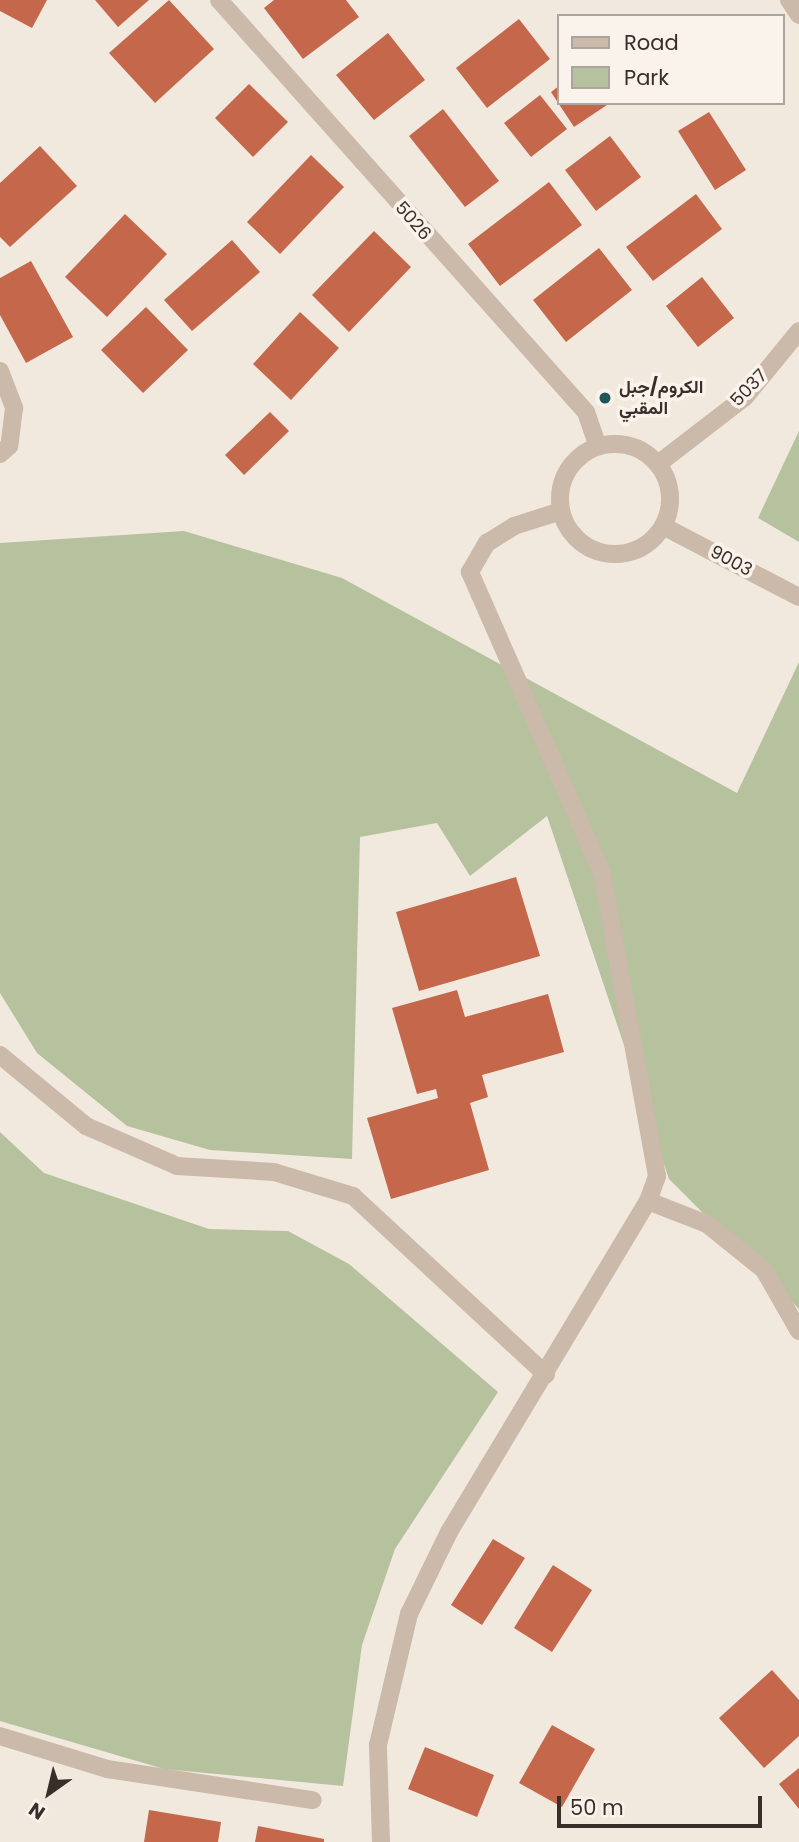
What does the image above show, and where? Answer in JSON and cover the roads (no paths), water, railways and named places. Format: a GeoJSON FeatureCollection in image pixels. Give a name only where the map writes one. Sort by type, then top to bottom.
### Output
{"type":"FeatureCollection","features":[{"type":"Feature","properties":{"kind":"street","name":"5026"},"geometry":{"type":"LineString","coordinates":[[219,0],[586,412],[598,446]]}},
{"type":"Feature","properties":{"kind":"street"},"geometry":{"type":"LineString","coordinates":[[789,0],[799,15]]}},
{"type":"Feature","properties":{"kind":"street","name":"5037"},"geometry":{"type":"LineString","coordinates":[[658,464],[745,397],[799,331]]}},
{"type":"Feature","properties":{"kind":"street"},"geometry":{"type":"LineString","coordinates":[[0,371],[14,408],[9,446],[0,454]]}},
{"type":"Feature","properties":{"kind":"street"},"geometry":{"type":"LineString","coordinates":[[598,446],[631,446],[658,464],[670,495],[663,526],[639,548],[607,553],[578,539],[561,511],[564,479],[598,446]]}},
{"type":"Feature","properties":{"kind":"street"},"geometry":{"type":"LineString","coordinates":[[381,1842],[378,1745],[409,1614],[449,1532],[648,1201],[657,1176],[601,873],[470,572],[486,543],[514,526],[561,511]]}},
{"type":"Feature","properties":{"kind":"street","name":"9003"},"geometry":{"type":"LineString","coordinates":[[663,526],[799,597]]}},
{"type":"Feature","properties":{"kind":"street"},"geometry":{"type":"LineString","coordinates":[[0,1055],[86,1126],[177,1166],[274,1172],[353,1196],[545,1375]]}},
{"type":"Feature","properties":{"kind":"street"},"geometry":{"type":"LineString","coordinates":[[648,1201],[707,1224],[764,1270],[799,1331]]}},
{"type":"Feature","properties":{"kind":"street"},"geometry":{"type":"LineString","coordinates":[[0,1737],[107,1769],[313,1800]]}},
{"type":"Feature","properties":{"kind":"place","name":"الكروم/جبل المقبي"},"geometry":{"type":"Point","coordinates":[605,398]}}]}
